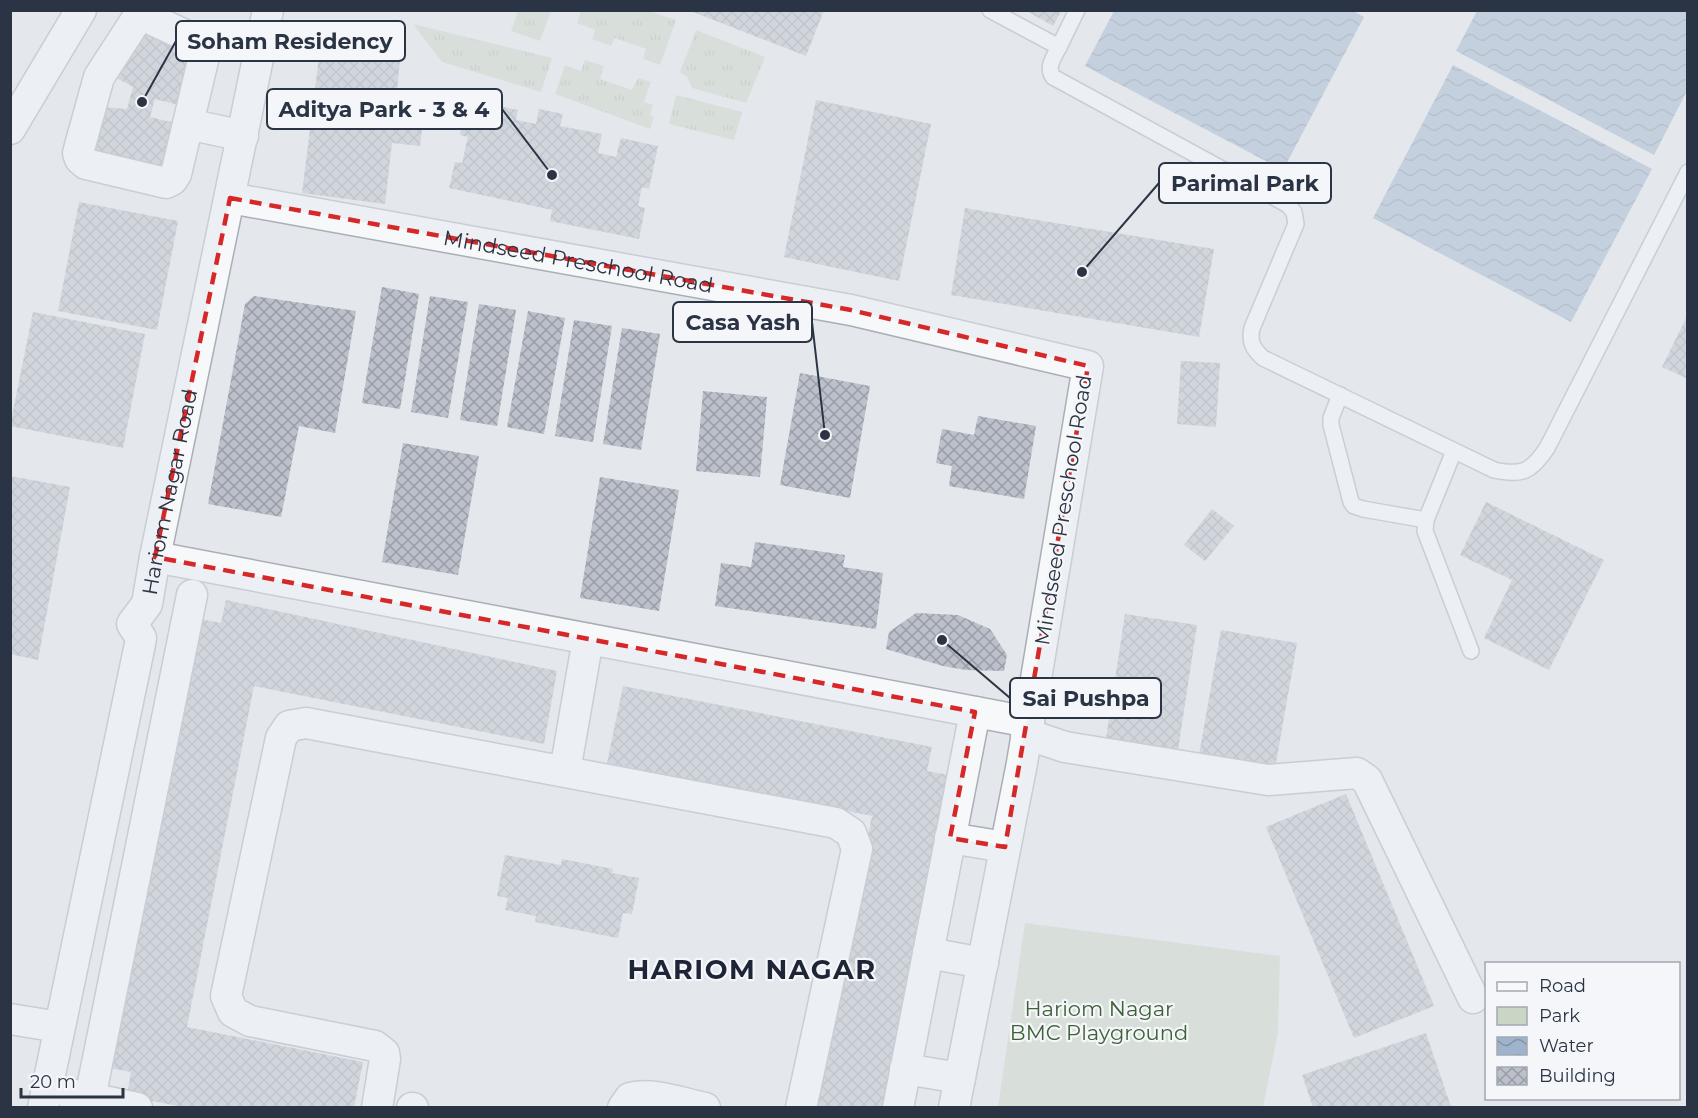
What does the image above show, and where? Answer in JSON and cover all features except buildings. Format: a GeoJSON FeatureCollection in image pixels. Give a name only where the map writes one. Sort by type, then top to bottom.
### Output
{"type":"FeatureCollection","features":[{"type":"Feature","properties":{"kind":"street"},"geometry":{"type":"LineString","coordinates":[[10,129],[81,10]]}},
{"type":"Feature","properties":{"kind":"street","name":"Hariom Nagar Road"},"geometry":{"type":"LineString","coordinates":[[44,1099],[140,641],[132,624],[147,604],[268,10]]}},
{"type":"Feature","properties":{"kind":"street"},"geometry":{"type":"LineString","coordinates":[[141,16],[147,16],[205,45],[188,124],[176,174],[166,183],[86,164],[80,159],[78,153],[99,77],[141,16]]}},
{"type":"Feature","properties":{"kind":"street"},"geometry":{"type":"LineString","coordinates":[[188,124],[243,136]]}},
{"type":"Feature","properties":{"kind":"street","name":"Mindseed Preschool Road"},"geometry":{"type":"LineString","coordinates":[[230,198],[851,310],[1088,366],[1028,728]]}},
{"type":"Feature","properties":{"kind":"street"},"geometry":{"type":"LineString","coordinates":[[155,557],[975,712],[1028,728],[1065,747],[1268,780],[1357,773],[1367,780],[1473,998]]}},
{"type":"Feature","properties":{"kind":"street"},"geometry":{"type":"LineString","coordinates":[[90,1098],[192,595]]}},
{"type":"Feature","properties":{"kind":"street"},"geometry":{"type":"LineString","coordinates":[[565,771],[588,639]]}},
{"type":"Feature","properties":{"kind":"street"},"geometry":{"type":"LineString","coordinates":[[140,641],[180,652]]}},
{"type":"Feature","properties":{"kind":"street"},"geometry":{"type":"LineString","coordinates":[[898,1107],[975,712]]}},
{"type":"Feature","properties":{"kind":"street"},"geometry":{"type":"LineString","coordinates":[[377,1107],[385,1059],[381,1049],[250,1021],[232,1012],[226,996],[281,738],[289,726],[306,723],[565,771],[836,823],[851,833],[857,849],[801,1107]]}},
{"type":"Feature","properties":{"kind":"street"},"geometry":{"type":"LineString","coordinates":[[954,1107],[1028,728]]}},
{"type":"Feature","properties":{"kind":"street"},"geometry":{"type":"LineString","coordinates":[[106,806],[147,813]]}},
{"type":"Feature","properties":{"kind":"street"},"geometry":{"type":"LineString","coordinates":[[950,838],[1005,847]]}},
{"type":"Feature","properties":{"kind":"street"},"geometry":{"type":"LineString","coordinates":[[81,922],[124,931]]}},
{"type":"Feature","properties":{"kind":"street"},"geometry":{"type":"LineString","coordinates":[[928,953],[982,963]]}},
{"type":"Feature","properties":{"kind":"street"},"geometry":{"type":"LineString","coordinates":[[10,1019],[107,1013]]}},
{"type":"Feature","properties":{"kind":"street"},"geometry":{"type":"LineString","coordinates":[[905,1069],[960,1078]]}},
{"type":"Feature","properties":{"kind":"street"},"geometry":{"type":"LineString","coordinates":[[623,1107],[630,1098],[638,1096],[705,1107]]}},
{"type":"Feature","properties":{"kind":"street"},"geometry":{"type":"LineString","coordinates":[[44,1099],[90,1098],[137,1107]]}},
{"type":"Feature","properties":{"kind":"lane"},"geometry":{"type":"LineString","coordinates":[[990,10],[1059,47]]}},
{"type":"Feature","properties":{"kind":"lane"},"geometry":{"type":"LineString","coordinates":[[1077,10],[1050,65],[1053,77],[1288,205],[1294,212],[1296,224],[1252,328],[1250,337],[1253,349],[1263,358],[1494,470],[1511,474],[1526,472],[1547,448],[1688,172]]}},
{"type":"Feature","properties":{"kind":"lane"},"geometry":{"type":"LineString","coordinates":[[1340,395],[1331,418],[1331,425],[1351,502],[1354,506],[1426,520]]}},
{"type":"Feature","properties":{"kind":"lane"},"geometry":{"type":"LineString","coordinates":[[1454,451],[1426,520],[1425,531],[1472,651]]}},
{"type":"Feature","properties":{"kind":"highlighted area"},"geometry":{"type":"Polygon","coordinates":[[[230,198],[851,310],[1088,366],[1005,847],[950,838],[975,712],[155,557],[230,198]]]}},
{"type":"Feature","properties":{"kind":"green space"},"geometry":{"type":"Polygon","coordinates":[[[518,11],[551,11],[540,41],[511,31],[518,11]]]}},
{"type":"Feature","properties":{"kind":"green space"},"geometry":{"type":"Polygon","coordinates":[[[581,11],[649,11],[676,20],[660,65],[643,59],[646,49],[615,38],[611,46],[592,39],[595,30],[577,23],[581,11]]]}},
{"type":"Feature","properties":{"kind":"green space"},"geometry":{"type":"Polygon","coordinates":[[[413,24],[552,58],[541,92],[442,62],[413,24]]]}},
{"type":"Feature","properties":{"kind":"green space"},"geometry":{"type":"Polygon","coordinates":[[[696,30],[765,57],[746,103],[692,88],[687,77],[680,72],[696,30]]]}},
{"type":"Feature","properties":{"kind":"green space"},"geometry":{"type":"Polygon","coordinates":[[[585,60],[604,66],[600,79],[632,90],[638,78],[651,82],[644,102],[653,105],[650,116],[654,117],[650,129],[555,94],[565,65],[581,71],[585,60]]]}},
{"type":"Feature","properties":{"kind":"green space"},"geometry":{"type":"Polygon","coordinates":[[[676,95],[742,112],[734,140],[669,124],[676,95]]]}},
{"type":"Feature","properties":{"kind":"green space","name":"Hariom Nagar BMC Playground"},"geometry":{"type":"Polygon","coordinates":[[[1025,923],[1280,956],[1278,1033],[1263,1107],[998,1107],[1025,923]]]}},
{"type":"Feature","properties":{"kind":"water"},"geometry":{"type":"Polygon","coordinates":[[[1351,10],[1364,17],[1283,170],[1085,66],[1114,11],[1351,10]]]}},
{"type":"Feature","properties":{"kind":"water"},"geometry":{"type":"Polygon","coordinates":[[[1477,11],[1687,11],[1687,91],[1654,155],[1456,51],[1477,11]]]}},
{"type":"Feature","properties":{"kind":"water"},"geometry":{"type":"Polygon","coordinates":[[[1453,65],[1652,169],[1571,322],[1373,218],[1453,65]]]}},
{"type":"Feature","properties":{"kind":"place","name":"Soham Residency"},"geometry":{"type":"Point","coordinates":[142,102]}},
{"type":"Feature","properties":{"kind":"place","name":"Aditya Park - 3 & 4"},"geometry":{"type":"Point","coordinates":[552,175]}},
{"type":"Feature","properties":{"kind":"place","name":"Parimal Park"},"geometry":{"type":"Point","coordinates":[1082,272]}},
{"type":"Feature","properties":{"kind":"place","name":"Casa Yash"},"geometry":{"type":"Point","coordinates":[825,435]}},
{"type":"Feature","properties":{"kind":"place","name":"Sai Pushpa"},"geometry":{"type":"Point","coordinates":[942,640]}},
{"type":"Feature","properties":{"kind":"district","name":"HARIOM NAGAR"},"geometry":{"type":"Point","coordinates":[752,969]}}]}
